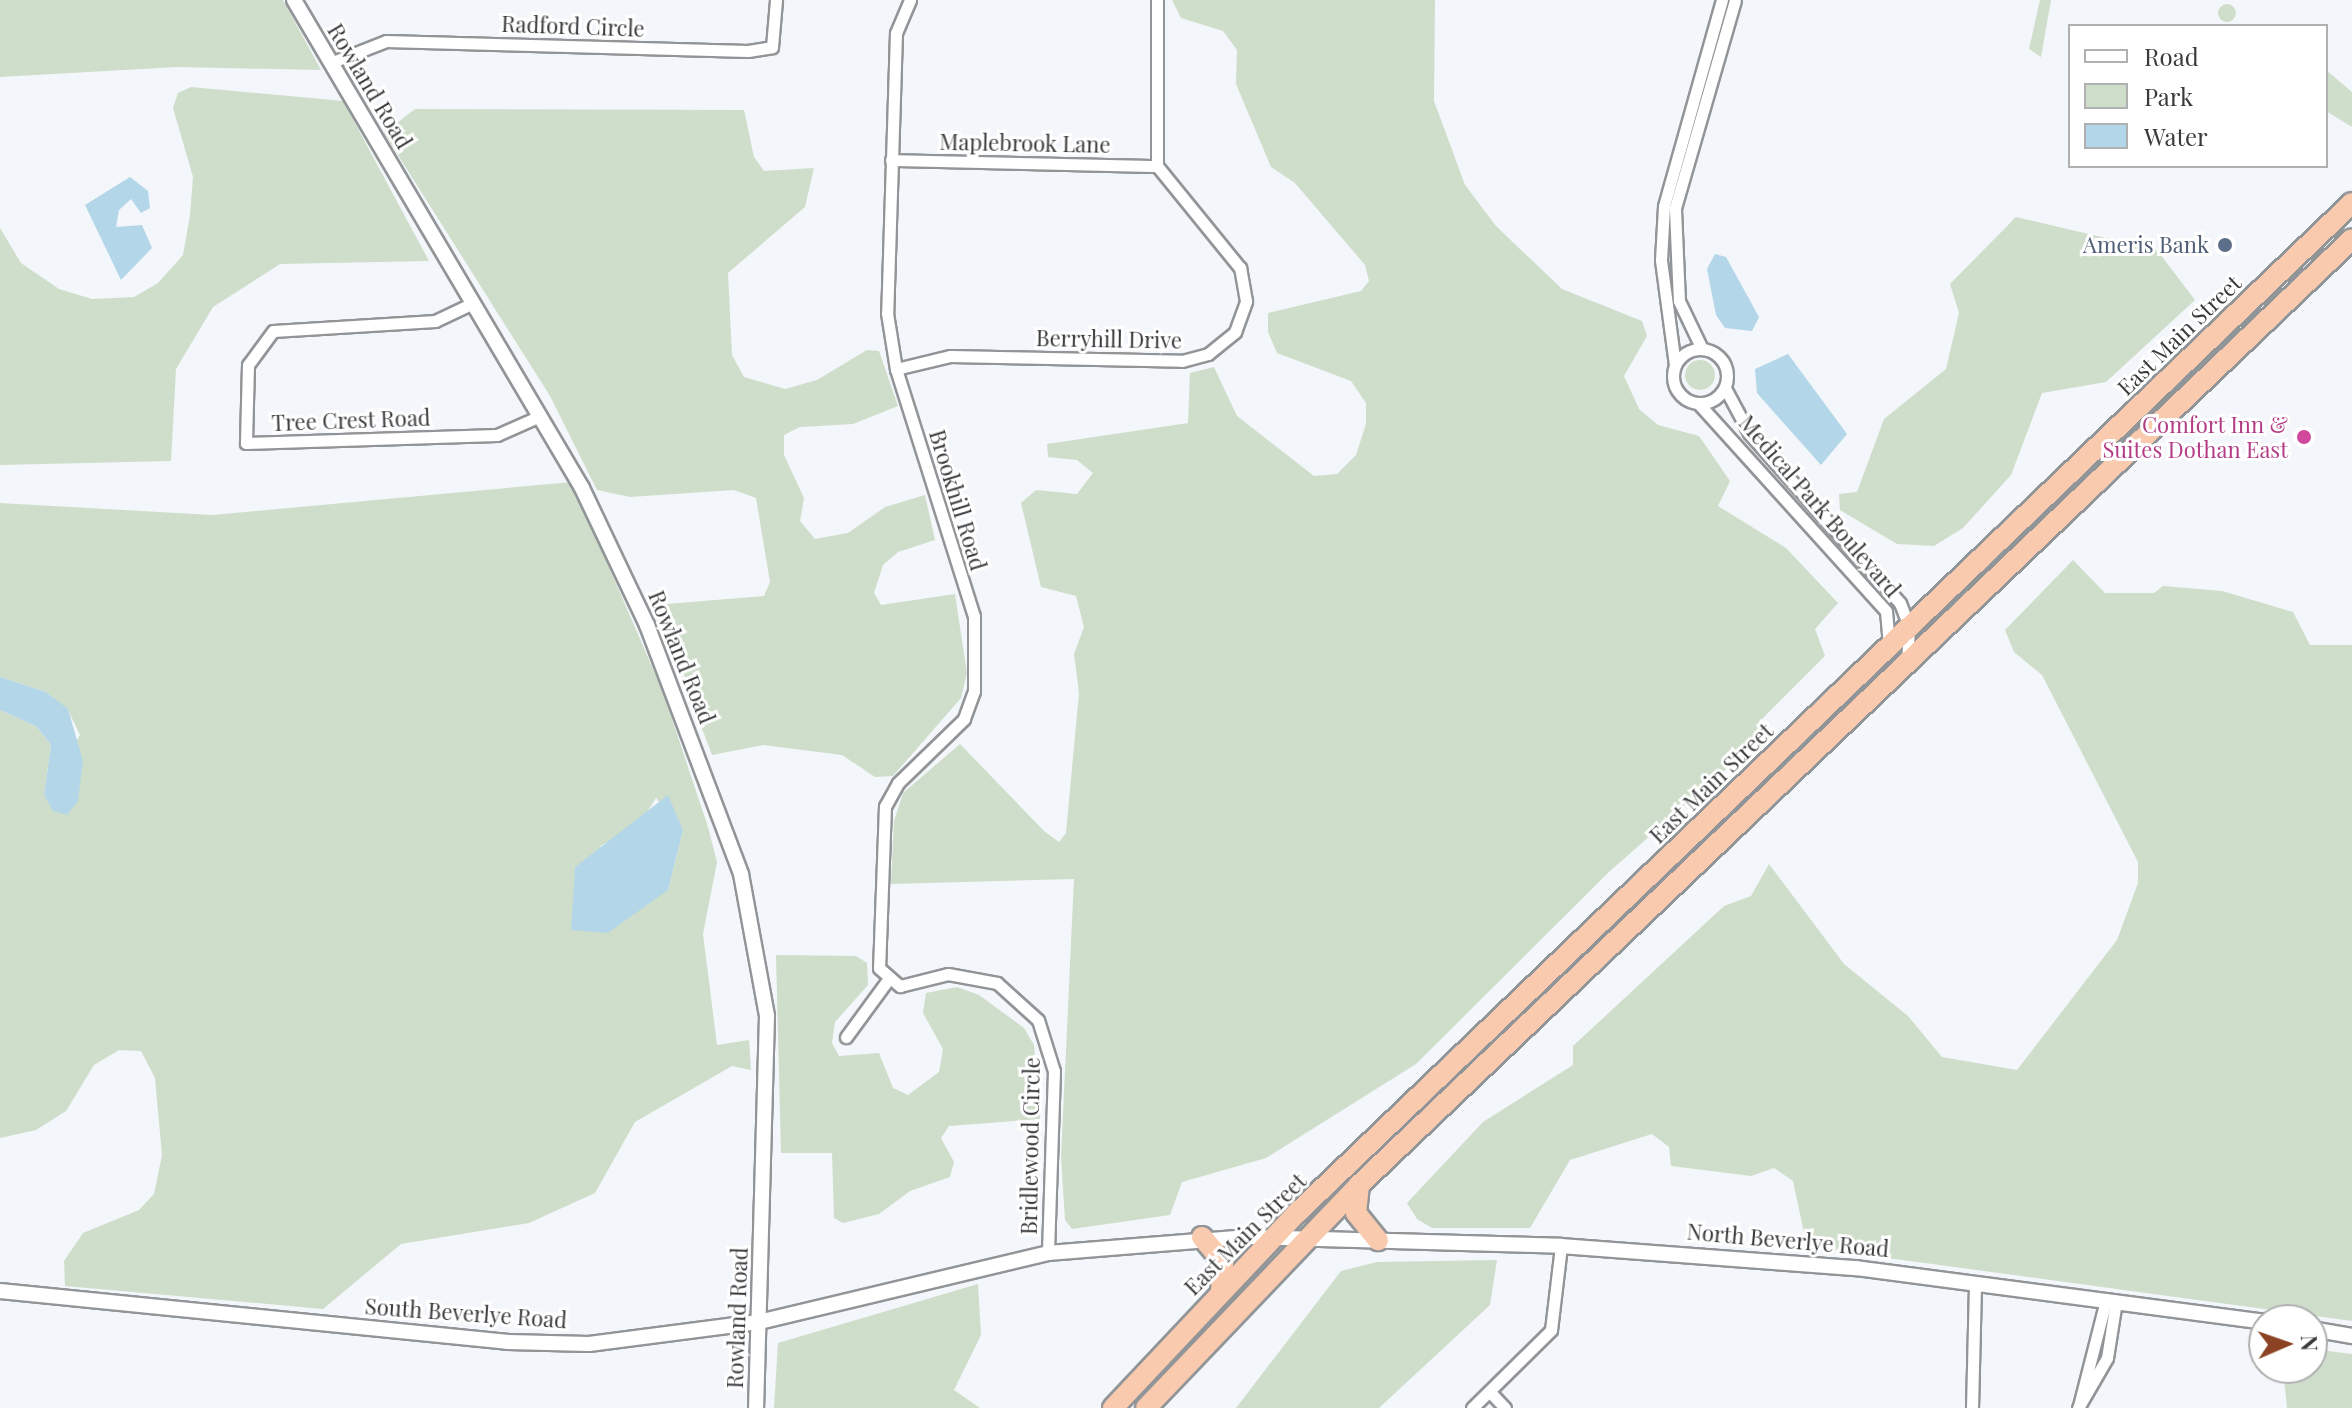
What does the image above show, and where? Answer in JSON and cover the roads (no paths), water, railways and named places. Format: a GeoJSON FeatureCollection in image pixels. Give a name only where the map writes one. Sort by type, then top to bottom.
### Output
{"type":"FeatureCollection","features":[{"type":"Feature","properties":{"kind":"highway","name":"East Main Street"},"geometry":{"type":"LineString","coordinates":[[1113,1408],[1273,1237],[2352,203]]}},
{"type":"Feature","properties":{"kind":"highway","name":"East Main Street"},"geometry":{"type":"LineString","coordinates":[[1146,1408],[1304,1238],[2352,239]]}},
{"type":"Feature","properties":{"kind":"highway"},"geometry":{"type":"LineString","coordinates":[[1359,1185],[1356,1213],[1378,1240]]}},
{"type":"Feature","properties":{"kind":"highway"},"geometry":{"type":"LineString","coordinates":[[1202,1237],[1223,1262],[1221,1290]]}},
{"type":"Feature","properties":{"kind":"street","name":"Rowland Road"},"geometry":{"type":"LineString","coordinates":[[294,0],[540,416],[647,625],[753,911],[768,1044],[756,1408]]}},
{"type":"Feature","properties":{"kind":"street","name":"Radford Circle"},"geometry":{"type":"LineString","coordinates":[[330,63],[386,41],[748,51],[772,47],[776,0]]}},
{"type":"Feature","properties":{"kind":"street","name":"Brookhill Road"},"geometry":{"type":"LineString","coordinates":[[887,981],[878,961],[885,806],[898,783],[969,712],[975,630],[896,369],[887,313],[896,33],[910,0]]}},
{"type":"Feature","properties":{"kind":"street"},"geometry":{"type":"LineString","coordinates":[[1157,0],[1157,166]]}},
{"type":"Feature","properties":{"kind":"street"},"geometry":{"type":"LineString","coordinates":[[1722,0],[1664,206],[1661,260],[1677,390],[1698,403],[1725,388],[1724,362],[1702,349],[1679,301],[1675,208],[1735,0]]}},
{"type":"Feature","properties":{"kind":"street","name":"Maplebrook Lane"},"geometry":{"type":"LineString","coordinates":[[891,160],[1157,166]]}},
{"type":"Feature","properties":{"kind":"street","name":"Berryhill Drive"},"geometry":{"type":"LineString","coordinates":[[896,369],[950,356],[1182,361],[1221,347],[1243,314],[1244,280],[1157,166]]}},
{"type":"Feature","properties":{"kind":"street","name":"Tree Crest Road"},"geometry":{"type":"LineString","coordinates":[[473,303],[435,321],[273,331],[250,358],[246,443],[497,435],[540,416]]}},
{"type":"Feature","properties":{"kind":"street"},"geometry":{"type":"LineString","coordinates":[[1675,365],[1702,349]]}},
{"type":"Feature","properties":{"kind":"street","name":"Medical Park Boulevard"},"geometry":{"type":"LineString","coordinates":[[1725,388],[1749,433],[1900,603],[1909,626],[1906,665]]}},
{"type":"Feature","properties":{"kind":"street","name":"Medical Park Boulevard"},"geometry":{"type":"LineString","coordinates":[[1698,403],[1886,611],[1889,645]]}},
{"type":"Feature","properties":{"kind":"street","name":"Medical Park Boulevard"},"geometry":{"type":"LineString","coordinates":[[1900,603],[1930,606]]}},
{"type":"Feature","properties":{"kind":"street","name":"Bridlewood Circle"},"geometry":{"type":"LineString","coordinates":[[887,981],[900,986],[948,974],[984,979],[1019,998],[1042,1027],[1054,1071],[1048,1253]]}},
{"type":"Feature","properties":{"kind":"street"},"geometry":{"type":"LineString","coordinates":[[846,1037],[887,981]]}},
{"type":"Feature","properties":{"kind":"street","name":"South Beverlye Road"},"geometry":{"type":"LineString","coordinates":[[0,1291],[550,1344],[660,1339],[759,1322],[1048,1253],[1202,1237],[1304,1238]]}},
{"type":"Feature","properties":{"kind":"street","name":"North Beverlye Road"},"geometry":{"type":"LineString","coordinates":[[1304,1238],[1561,1246],[1975,1282],[2248,1320]]}},
{"type":"Feature","properties":{"kind":"street"},"geometry":{"type":"LineString","coordinates":[[1472,1408],[1551,1330],[1561,1246]]}},
{"type":"Feature","properties":{"kind":"street"},"geometry":{"type":"LineString","coordinates":[[1972,1408],[1975,1282]]}},
{"type":"Feature","properties":{"kind":"street"},"geometry":{"type":"LineString","coordinates":[[2079,1407],[2111,1300]]}},
{"type":"Feature","properties":{"kind":"street"},"geometry":{"type":"LineString","coordinates":[[2328,1332],[2352,1336]]}},
{"type":"Feature","properties":{"kind":"street"},"geometry":{"type":"LineString","coordinates":[[1490,1392],[1505,1408]]}},
{"type":"Feature","properties":{"kind":"water"},"geometry":{"type":"Polygon","coordinates":[[[130,177],[148,191],[150,208],[141,213],[131,199],[119,210],[116,227],[142,225],[152,248],[121,280],[85,205],[130,177]]]}},
{"type":"Feature","properties":{"kind":"water"},"geometry":{"type":"Polygon","coordinates":[[[1715,254],[1726,257],[1759,317],[1752,331],[1725,328],[1716,315],[1707,269],[1715,254]]]}},
{"type":"Feature","properties":{"kind":"water"},"geometry":{"type":"Polygon","coordinates":[[[1788,354],[1847,434],[1821,465],[1757,393],[1755,369],[1788,354]]]}},
{"type":"Feature","properties":{"kind":"water"},"geometry":{"type":"Polygon","coordinates":[[[0,677],[46,692],[68,709],[83,761],[78,801],[67,815],[53,811],[44,795],[51,745],[36,726],[0,710],[0,677]]]}},
{"type":"Feature","properties":{"kind":"water"},"geometry":{"type":"Polygon","coordinates":[[[668,795],[683,830],[668,890],[608,933],[571,930],[575,867],[668,795]]]}},
{"type":"Feature","properties":{"kind":"place","name":"Ameris Bank"},"geometry":{"type":"Point","coordinates":[2225,245]}},
{"type":"Feature","properties":{"kind":"place","name":"Comfort Inn & Suites Dothan East"},"geometry":{"type":"Point","coordinates":[2304,437]}}]}
